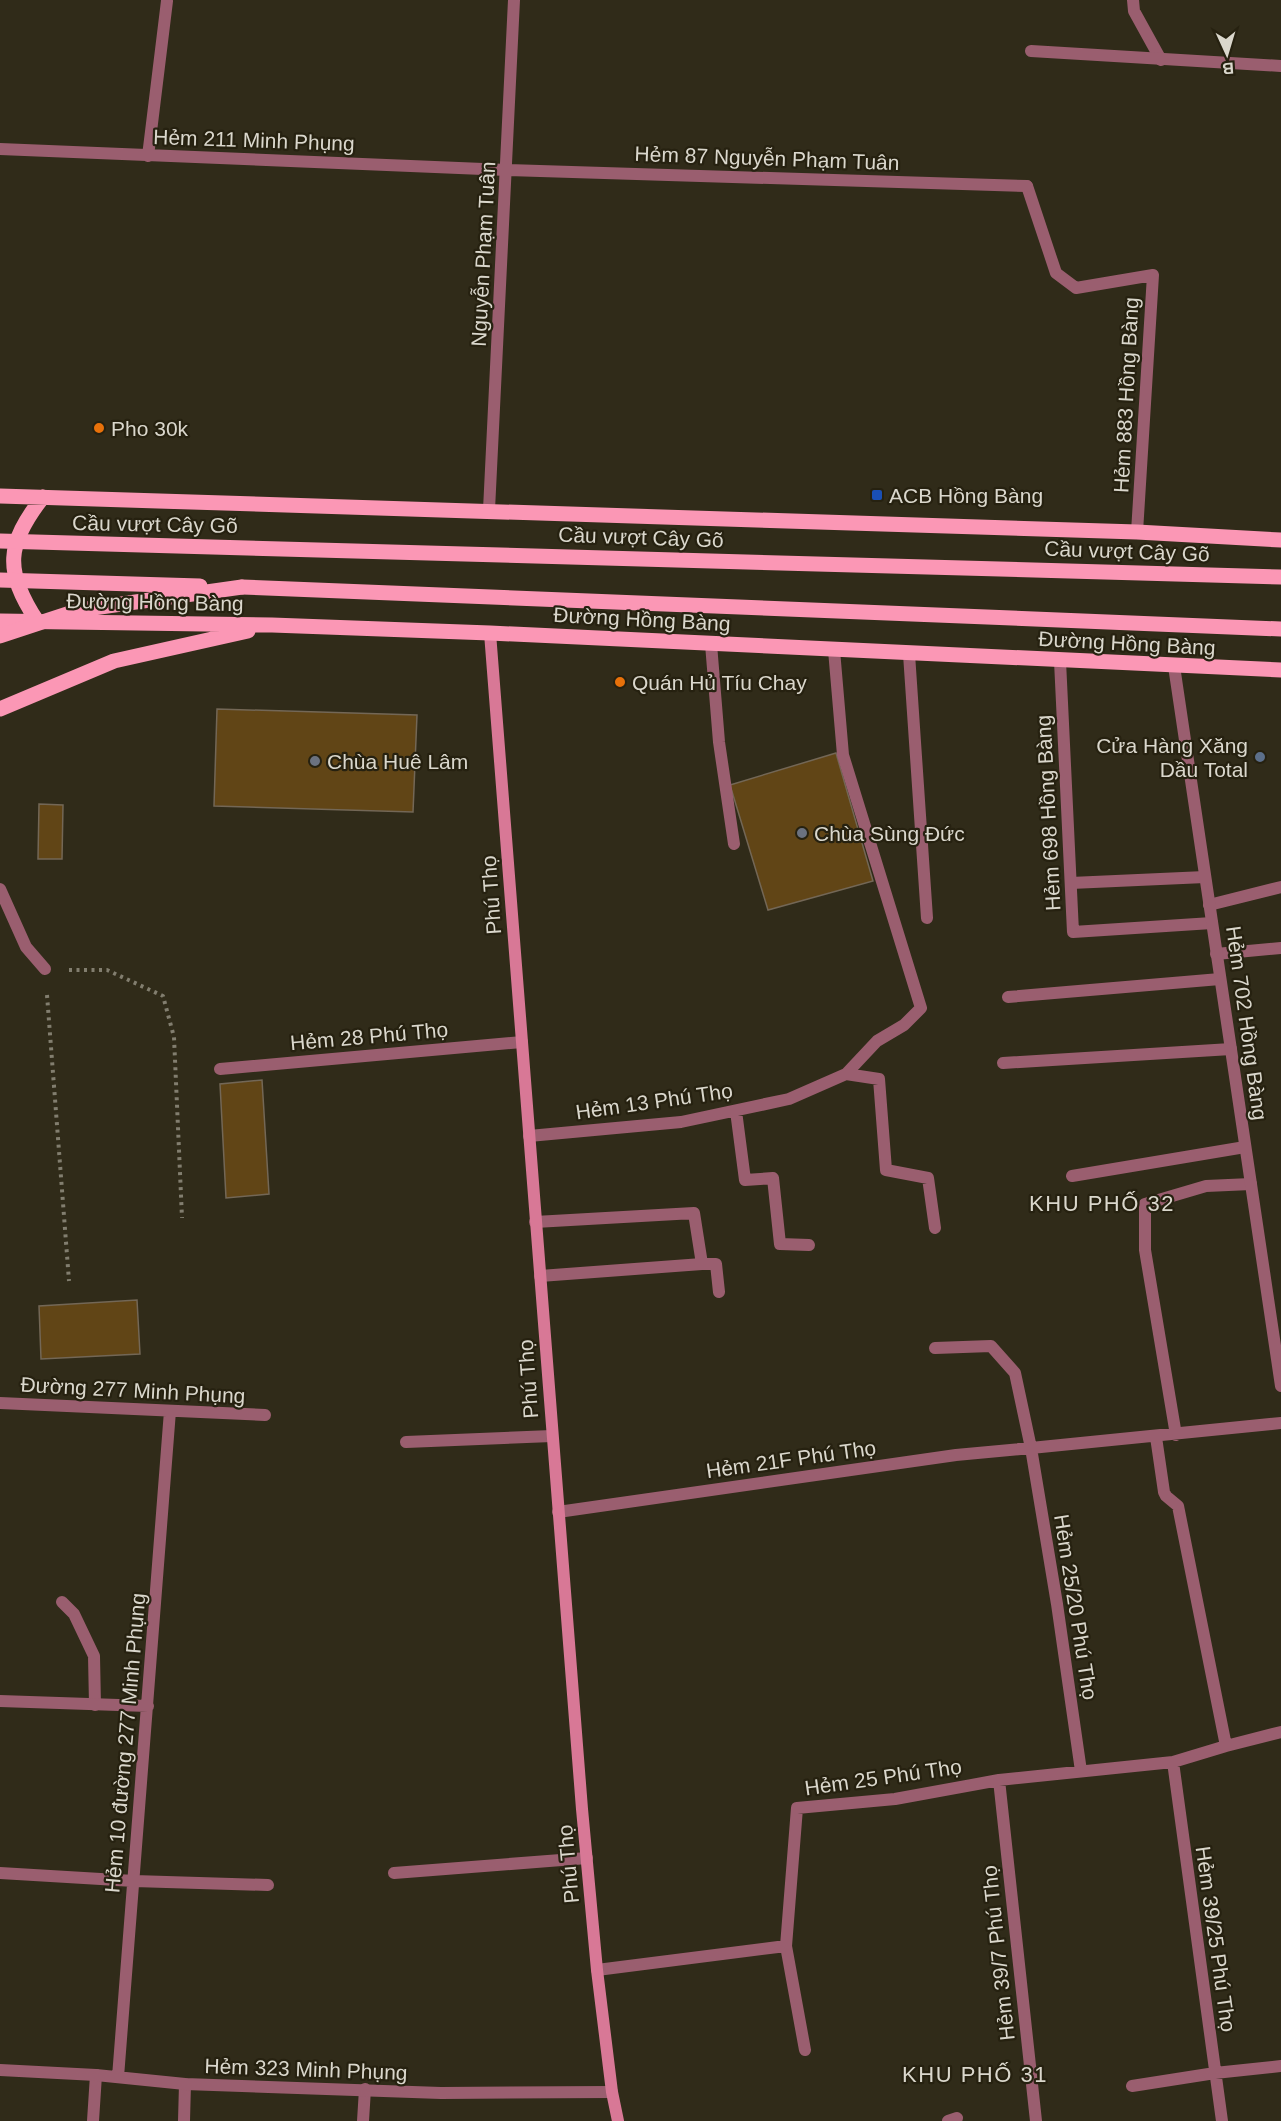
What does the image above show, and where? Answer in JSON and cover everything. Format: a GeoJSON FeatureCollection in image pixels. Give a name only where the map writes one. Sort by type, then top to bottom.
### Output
{"type":"FeatureCollection","features":[{"type":"Feature","properties":{"kind":"main road"},"geometry":{"type":"LineString","coordinates":[[0,496],[1137,532],[1281,540]]}},
{"type":"Feature","properties":{"kind":"main road"},"geometry":{"type":"LineString","coordinates":[[37,621],[22,598],[13,570],[14,548],[28,516],[43,497]]}},
{"type":"Feature","properties":{"kind":"main road","name":"Cầu vượt Cây Gõ"},"geometry":{"type":"LineString","coordinates":[[0,541],[1281,577]]}},
{"type":"Feature","properties":{"kind":"main road"},"geometry":{"type":"LineString","coordinates":[[0,580],[1281,629]]}},
{"type":"Feature","properties":{"kind":"main road"},"geometry":{"type":"LineString","coordinates":[[0,636],[79,610],[242,588]]}},
{"type":"Feature","properties":{"kind":"main road","name":"Đường Hồng Bàng"},"geometry":{"type":"LineString","coordinates":[[0,621],[272,625],[490,633],[1281,670]]}},
{"type":"Feature","properties":{"kind":"main road"},"geometry":{"type":"LineString","coordinates":[[0,709],[114,661],[272,625]]}},
{"type":"Feature","properties":{"kind":"main road","name":"Phú Thọ"},"geometry":{"type":"LineString","coordinates":[[490,633],[587,1858],[597,1970],[612,2092],[618,2121]]}},
{"type":"Feature","properties":{"kind":"street","name":"Nguyễn Phạm Tuân"},"geometry":{"type":"LineString","coordinates":[[489,510],[514,0]]}},
{"type":"Feature","properties":{"kind":"street"},"geometry":{"type":"LineString","coordinates":[[1133,0],[1134,11],[1161,60]]}},
{"type":"Feature","properties":{"kind":"street"},"geometry":{"type":"LineString","coordinates":[[148,156],[167,1]]}},
{"type":"Feature","properties":{"kind":"street"},"geometry":{"type":"LineString","coordinates":[[1031,51],[1281,66]]}},
{"type":"Feature","properties":{"kind":"street","name":"Hẻm 211 Minh Phụng"},"geometry":{"type":"LineString","coordinates":[[0,149],[507,170]]}},
{"type":"Feature","properties":{"kind":"street","name":"Hẻm 87 Nguyễn Phạm Tuân"},"geometry":{"type":"LineString","coordinates":[[507,170],[1027,186]]}},
{"type":"Feature","properties":{"kind":"street","name":"Hẻm 883 Hồng Bàng"},"geometry":{"type":"LineString","coordinates":[[1027,186],[1056,273],[1076,288],[1153,275],[1137,532]]}},
{"type":"Feature","properties":{"kind":"street"},"geometry":{"type":"LineString","coordinates":[[711,644],[719,742],[734,844]]}},
{"type":"Feature","properties":{"kind":"street"},"geometry":{"type":"LineString","coordinates":[[834,650],[843,755],[921,1008],[904,1025],[876,1041],[846,1074]]}},
{"type":"Feature","properties":{"kind":"street"},"geometry":{"type":"LineString","coordinates":[[909,654],[927,918]]}},
{"type":"Feature","properties":{"kind":"street","name":"Hẻm 698 Hồng Bàng"},"geometry":{"type":"LineString","coordinates":[[1060,661],[1073,932],[1212,923]]}},
{"type":"Feature","properties":{"kind":"street","name":"Hẻm 702 Hồng Bàng"},"geometry":{"type":"LineString","coordinates":[[1174,666],[1281,1386]]}},
{"type":"Feature","properties":{"kind":"street"},"geometry":{"type":"LineString","coordinates":[[1071,883],[1205,877]]}},
{"type":"Feature","properties":{"kind":"street"},"geometry":{"type":"LineString","coordinates":[[1209,905],[1281,887]]}},
{"type":"Feature","properties":{"kind":"street"},"geometry":{"type":"LineString","coordinates":[[0,889],[26,947],[45,969]]}},
{"type":"Feature","properties":{"kind":"street"},"geometry":{"type":"LineString","coordinates":[[1216,954],[1281,948]]}},
{"type":"Feature","properties":{"kind":"street"},"geometry":{"type":"LineString","coordinates":[[1008,998],[1220,979]]}},
{"type":"Feature","properties":{"kind":"street","name":"Hẻm 28 Phú Thọ"},"geometry":{"type":"LineString","coordinates":[[220,1069],[522,1042]]}},
{"type":"Feature","properties":{"kind":"street"},"geometry":{"type":"LineString","coordinates":[[1003,1063],[1231,1049]]}},
{"type":"Feature","properties":{"kind":"street"},"geometry":{"type":"LineString","coordinates":[[846,1074],[879,1078],[886,1170],[928,1178],[934,1228]]}},
{"type":"Feature","properties":{"kind":"street","name":"Hẻm 13 Phú Thọ"},"geometry":{"type":"LineString","coordinates":[[529,1136],[681,1122],[789,1099],[846,1074]]}},
{"type":"Feature","properties":{"kind":"street"},"geometry":{"type":"LineString","coordinates":[[736,1111],[745,1180],[773,1178],[780,1244],[809,1245]]}},
{"type":"Feature","properties":{"kind":"street"},"geometry":{"type":"LineString","coordinates":[[1072,1176],[1245,1147]]}},
{"type":"Feature","properties":{"kind":"street"},"geometry":{"type":"LineString","coordinates":[[1176,1435],[1145,1250],[1145,1204],[1206,1185],[1251,1184]]}},
{"type":"Feature","properties":{"kind":"street"},"geometry":{"type":"LineString","coordinates":[[536,1222],[694,1213],[702,1264]]}},
{"type":"Feature","properties":{"kind":"street"},"geometry":{"type":"LineString","coordinates":[[540,1276],[716,1264],[719,1292]]}},
{"type":"Feature","properties":{"kind":"street","name":"Hẻm 25/20 Phú Thọ"},"geometry":{"type":"LineString","coordinates":[[935,1348],[991,1346],[1015,1373],[1031,1448],[1057,1604],[1081,1771]]}},
{"type":"Feature","properties":{"kind":"street","name":"Đường 277 Minh Phụng"},"geometry":{"type":"LineString","coordinates":[[0,1403],[265,1415]]}},
{"type":"Feature","properties":{"kind":"street","name":"Hẻm 10 đường 277 Minh Phụng"},"geometry":{"type":"LineString","coordinates":[[118,2077],[170,1411]]}},
{"type":"Feature","properties":{"kind":"street","name":"Hẻm 21F Phú Thọ"},"geometry":{"type":"LineString","coordinates":[[558,1512],[956,1455],[1281,1423]]}},
{"type":"Feature","properties":{"kind":"street"},"geometry":{"type":"LineString","coordinates":[[406,1442],[552,1436]]}},
{"type":"Feature","properties":{"kind":"street"},"geometry":{"type":"LineString","coordinates":[[1156,1437],[1164,1492],[1178,1506],[1226,1746]]}},
{"type":"Feature","properties":{"kind":"street"},"geometry":{"type":"LineString","coordinates":[[62,1602],[74,1614],[94,1656],[95,1705]]}},
{"type":"Feature","properties":{"kind":"street"},"geometry":{"type":"LineString","coordinates":[[0,1701],[148,1706]]}},
{"type":"Feature","properties":{"kind":"street","name":"Hẻm 25 Phú Thọ"},"geometry":{"type":"LineString","coordinates":[[786,1946],[797,1808],[896,1798],[999,1780],[1173,1762],[1281,1732]]}},
{"type":"Feature","properties":{"kind":"street","name":"Hẻm 39/25 Phú Thọ"},"geometry":{"type":"LineString","coordinates":[[1173,1762],[1221,2121]]}},
{"type":"Feature","properties":{"kind":"street","name":"Hẻm 39/7 Phú Thọ"},"geometry":{"type":"LineString","coordinates":[[999,1780],[1036,2121]]}},
{"type":"Feature","properties":{"kind":"street"},"geometry":{"type":"LineString","coordinates":[[394,1873],[587,1858]]}},
{"type":"Feature","properties":{"kind":"street"},"geometry":{"type":"LineString","coordinates":[[0,1873],[134,1881],[268,1885]]}},
{"type":"Feature","properties":{"kind":"street"},"geometry":{"type":"LineString","coordinates":[[597,1970],[786,1946],[805,2050]]}},
{"type":"Feature","properties":{"kind":"street"},"geometry":{"type":"LineString","coordinates":[[1132,2086],[1215,2073],[1281,2066]]}},
{"type":"Feature","properties":{"kind":"street","name":"Hẻm 323 Minh Phụng"},"geometry":{"type":"LineString","coordinates":[[0,2070],[96,2074],[185,2084],[441,2093],[612,2092]]}},
{"type":"Feature","properties":{"kind":"street"},"geometry":{"type":"LineString","coordinates":[[93,2121],[96,2074]]}},
{"type":"Feature","properties":{"kind":"street"},"geometry":{"type":"LineString","coordinates":[[184,2121],[185,2084]]}},
{"type":"Feature","properties":{"kind":"street"},"geometry":{"type":"LineString","coordinates":[[363,2121],[365,2090]]}},
{"type":"Feature","properties":{"kind":"path"},"geometry":{"type":"LineString","coordinates":[[69,1281],[45,969],[107,970],[163,996],[174,1037],[182,1218]]}},
{"type":"Feature","properties":{"kind":"building","name":"Chùa Huê Lâm"},"geometry":{"type":"Polygon","coordinates":[[[217,709],[417,715],[413,812],[214,806],[217,709]]]}},
{"type":"Feature","properties":{"kind":"building","name":"Chùa Sùng Đức"},"geometry":{"type":"Polygon","coordinates":[[[836,753],[873,881],[768,910],[730,785],[836,753]]]}},
{"type":"Feature","properties":{"kind":"building"},"geometry":{"type":"Polygon","coordinates":[[[39,804],[63,805],[62,859],[38,859],[39,804]]]}},
{"type":"Feature","properties":{"kind":"building"},"geometry":{"type":"Polygon","coordinates":[[[262,1080],[269,1194],[226,1198],[220,1084],[262,1080]]]}},
{"type":"Feature","properties":{"kind":"building"},"geometry":{"type":"Polygon","coordinates":[[[137,1300],[140,1354],[41,1359],[39,1306],[137,1300]]]}},
{"type":"Feature","properties":{"kind":"place","name":"Pho 30k"},"geometry":{"type":"Point","coordinates":[99,428]}},
{"type":"Feature","properties":{"kind":"place","name":"ACB Hồng Bàng"},"geometry":{"type":"Point","coordinates":[877,495]}},
{"type":"Feature","properties":{"kind":"place","name":"Quán Hủ Tíu Chay"},"geometry":{"type":"Point","coordinates":[620,682]}},
{"type":"Feature","properties":{"kind":"place","name":"Cửa Hàng Xăng Dầu Total"},"geometry":{"type":"Point","coordinates":[1260,757]}},
{"type":"Feature","properties":{"kind":"place","name":"Chùa Huê Lâm"},"geometry":{"type":"Point","coordinates":[315,761]}},
{"type":"Feature","properties":{"kind":"place","name":"Chùa Sùng Đức"},"geometry":{"type":"Point","coordinates":[802,833]}},
{"type":"Feature","properties":{"kind":"district","name":"KHU PHỐ 32"},"geometry":{"type":"Point","coordinates":[1102,1203]}},
{"type":"Feature","properties":{"kind":"district","name":"KHU PHỐ 31"},"geometry":{"type":"Point","coordinates":[975,2074]}}]}
